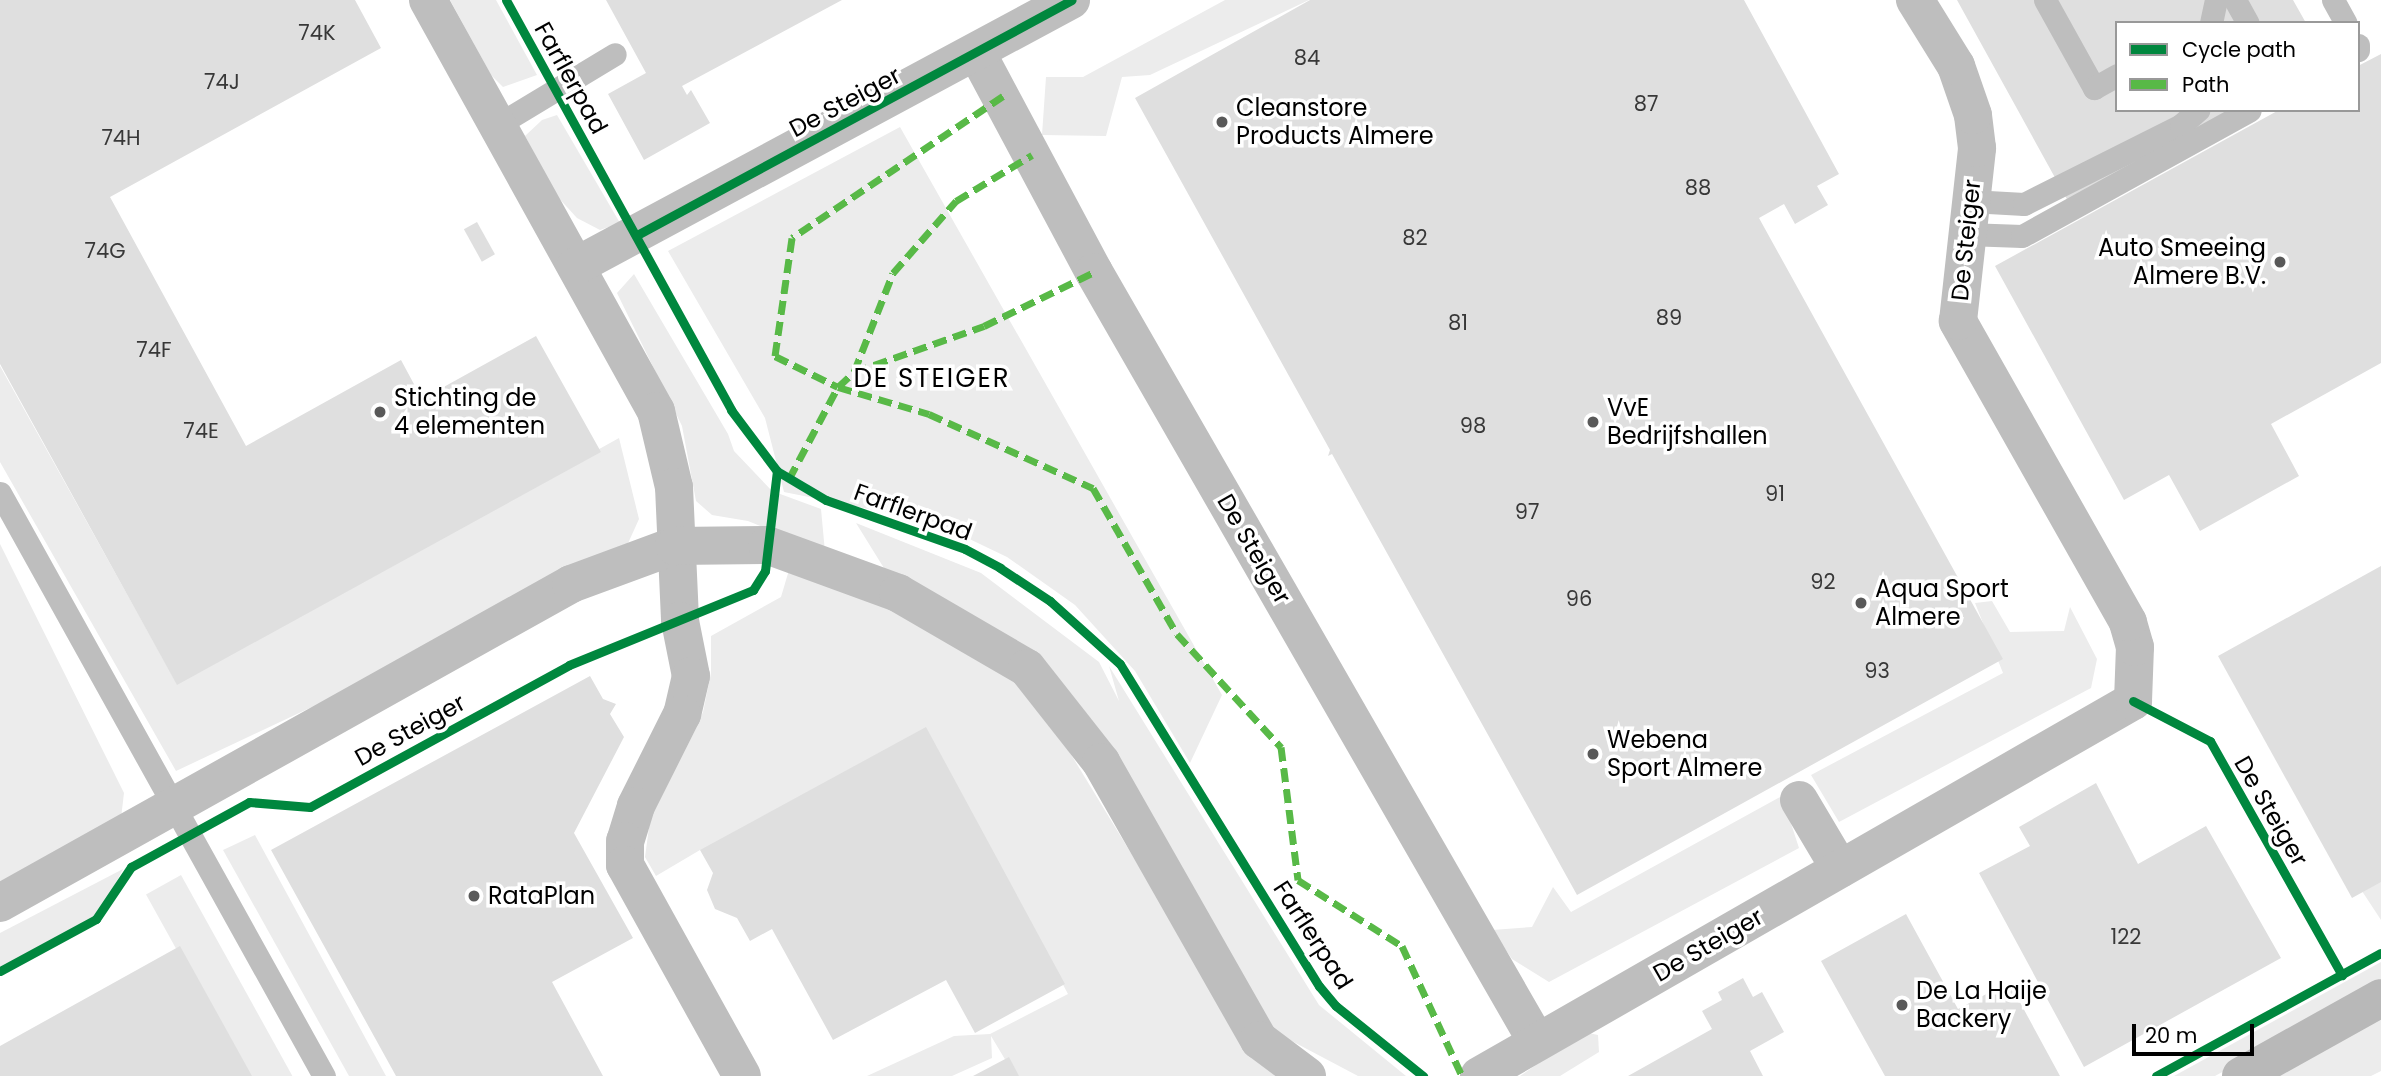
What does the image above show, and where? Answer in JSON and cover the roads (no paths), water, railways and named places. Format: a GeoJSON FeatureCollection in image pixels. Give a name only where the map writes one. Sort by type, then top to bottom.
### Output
{"type":"FeatureCollection","features":[{"type":"Feature","properties":{"kind":"main road"},"geometry":{"type":"LineString","coordinates":[[2241,1076],[2381,998]]}},
{"type":"Feature","properties":{"kind":"street"},"geometry":{"type":"LineString","coordinates":[[428,0],[656,411],[674,487],[674,546],[691,676],[682,714],[636,806],[625,841],[625,865],[735,1070]]}},
{"type":"Feature","properties":{"kind":"street","name":"De Steiger"},"geometry":{"type":"LineString","coordinates":[[576,265],[977,53],[1071,0]]}},
{"type":"Feature","properties":{"kind":"street","name":"De Steiger"},"geometry":{"type":"LineString","coordinates":[[1479,1076],[2133,701],[2135,647],[2128,622],[1958,321],[1977,148],[1973,115],[1956,66],[1915,0]]}},
{"type":"Feature","properties":{"kind":"street","name":"De Steiger"},"geometry":{"type":"LineString","coordinates":[[977,53],[1094,272],[1538,1042]]}},
{"type":"Feature","properties":{"kind":"street","name":"De Steiger"},"geometry":{"type":"LineString","coordinates":[[0,903],[174,802],[571,584],[674,546],[767,545],[898,593],[1027,668],[1101,762],[1259,1040],[1307,1076]]}},
{"type":"Feature","properties":{"kind":"street"},"geometry":{"type":"LineString","coordinates":[[1799,800],[1840,869]]}},
{"type":"Feature","properties":{"kind":"lane"},"geometry":{"type":"LineString","coordinates":[[2045,0],[2094,88],[2115,76]]}},
{"type":"Feature","properties":{"kind":"lane"},"geometry":{"type":"LineString","coordinates":[[2211,21],[2216,0]]}},
{"type":"Feature","properties":{"kind":"lane"},"geometry":{"type":"LineString","coordinates":[[2235,0],[2247,21]]}},
{"type":"Feature","properties":{"kind":"lane"},"geometry":{"type":"LineString","coordinates":[[2333,0],[2345,21]]}},
{"type":"Feature","properties":{"kind":"lane"},"geometry":{"type":"LineString","coordinates":[[499,124],[615,54]]}},
{"type":"Feature","properties":{"kind":"lane"},"geometry":{"type":"LineString","coordinates":[[1968,218],[2024,204],[2181,125],[2196,112]]}},
{"type":"Feature","properties":{"kind":"lane"},"geometry":{"type":"LineString","coordinates":[[2214,130],[2227,112]]}},
{"type":"Feature","properties":{"kind":"lane"},"geometry":{"type":"LineString","coordinates":[[1968,218],[2022,236],[2246,112]]}},
{"type":"Feature","properties":{"kind":"lane"},"geometry":{"type":"LineString","coordinates":[[0,493],[324,1076]]}},
{"type":"Feature","properties":{"kind":"place","name":"Cleanstore Products Almere"},"geometry":{"type":"Point","coordinates":[1222,122]}},
{"type":"Feature","properties":{"kind":"place","name":"Auto Smeeing Almere B.V."},"geometry":{"type":"Point","coordinates":[2280,262]}},
{"type":"Feature","properties":{"kind":"place","name":"Stichting de 4 elementen"},"geometry":{"type":"Point","coordinates":[380,412]}},
{"type":"Feature","properties":{"kind":"place","name":"VvE Bedrijfshallen"},"geometry":{"type":"Point","coordinates":[1593,422]}},
{"type":"Feature","properties":{"kind":"place","name":"Aqua Sport Almere"},"geometry":{"type":"Point","coordinates":[1861,603]}},
{"type":"Feature","properties":{"kind":"place","name":"Webena Sport Almere"},"geometry":{"type":"Point","coordinates":[1593,754]}},
{"type":"Feature","properties":{"kind":"place","name":"RataPlan"},"geometry":{"type":"Point","coordinates":[474,896]}},
{"type":"Feature","properties":{"kind":"place","name":"De La Haije Backery"},"geometry":{"type":"Point","coordinates":[1902,1005]}},
{"type":"Feature","properties":{"kind":"district","name":"DE STEIGER"},"geometry":{"type":"Point","coordinates":[932,379]}}]}
